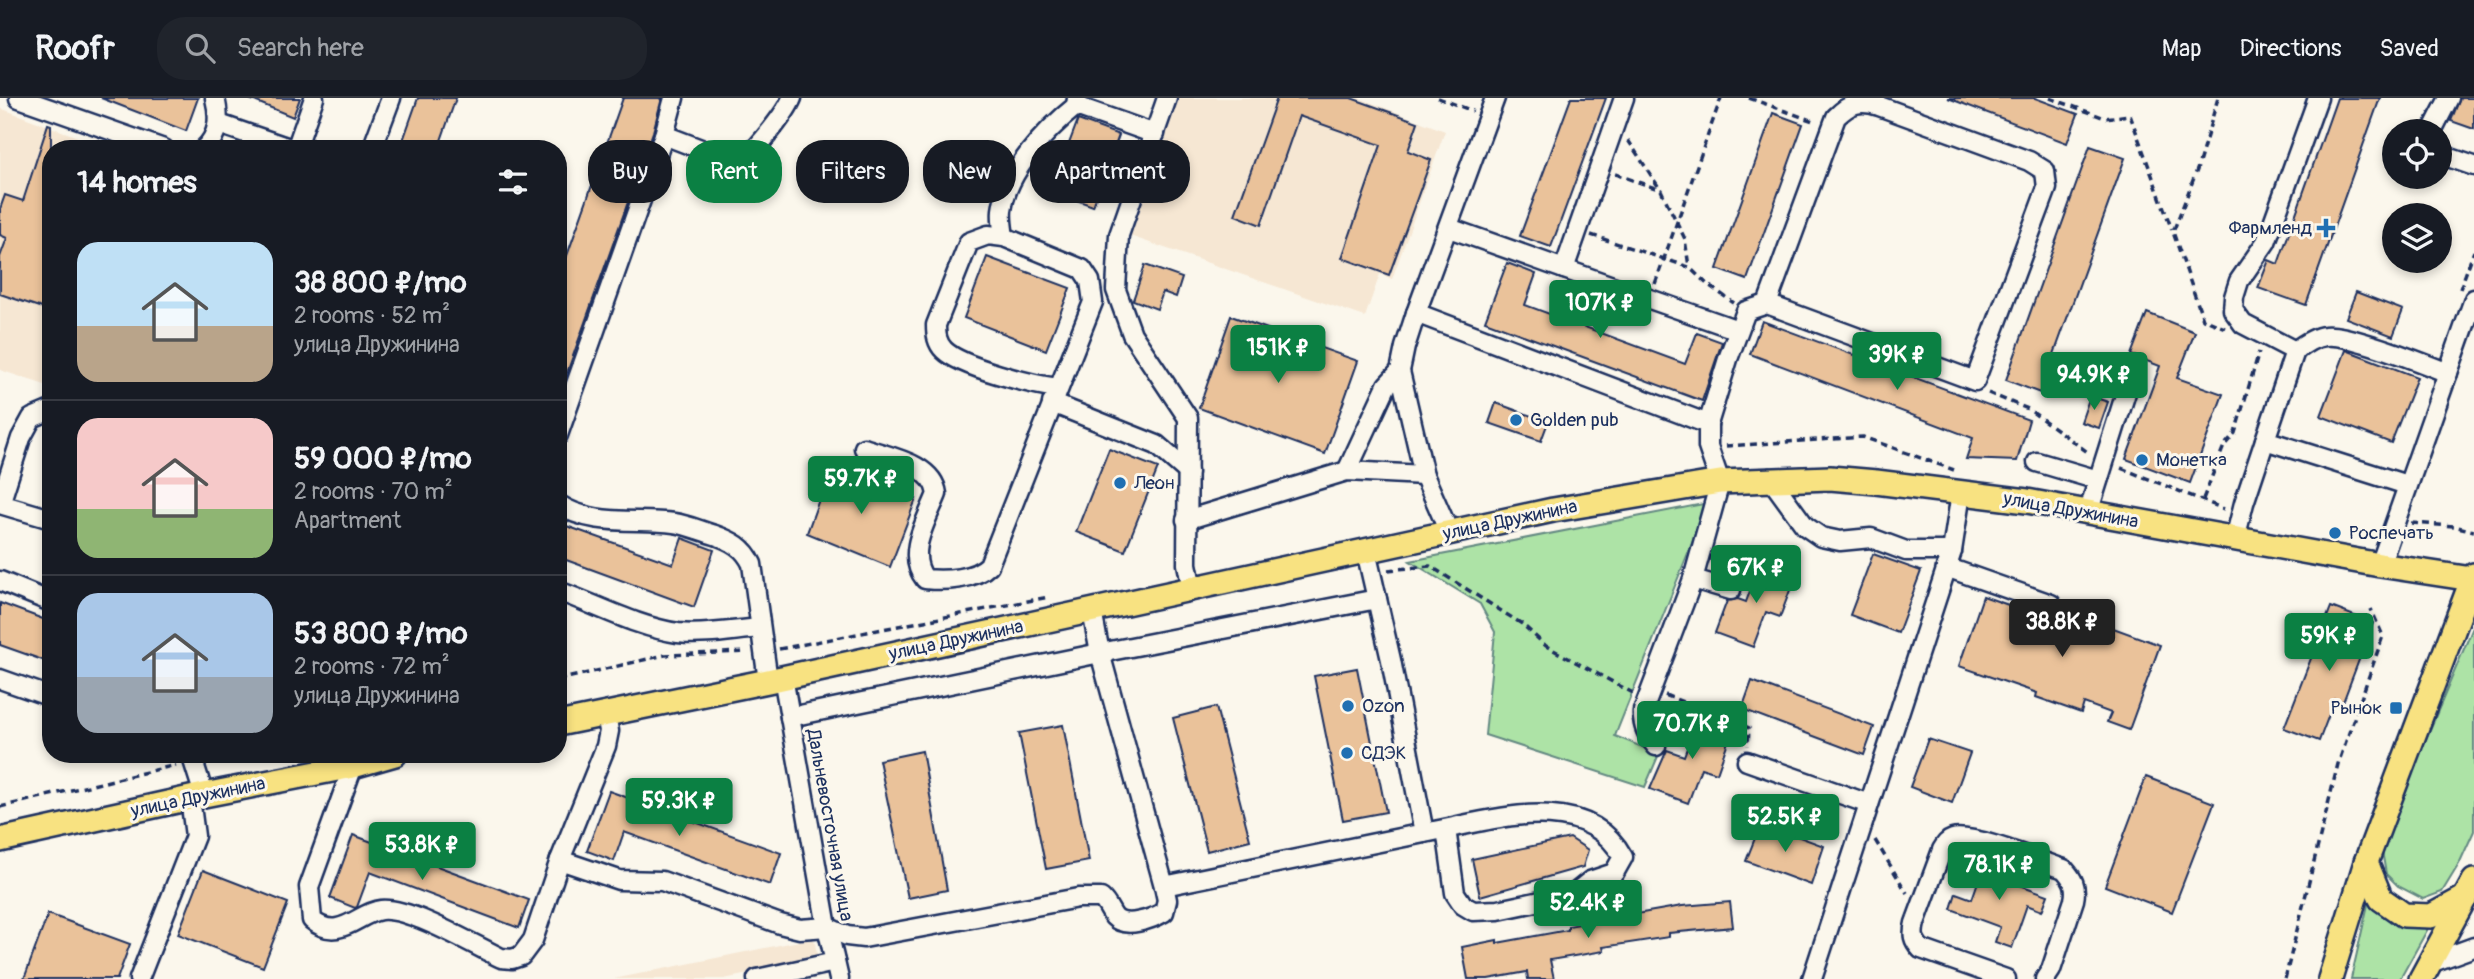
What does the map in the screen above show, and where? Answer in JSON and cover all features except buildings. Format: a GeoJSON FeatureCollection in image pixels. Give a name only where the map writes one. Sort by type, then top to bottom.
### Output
{"type":"FeatureCollection","features":[{"type":"Feature","properties":{"kind":"main road","name":"улица Дружинина"},"geometry":{"type":"LineString","coordinates":[[567,722],[1192,589],[1368,562],[1449,532],[1553,510],[1720,482],[1770,478],[1830,478],[1961,493],[2088,513],[2238,528],[2380,565],[2473,577]]}},
{"type":"Feature","properties":{"kind":"main road"},"geometry":{"type":"LineString","coordinates":[[2330,979],[2366,862],[2473,577]]}},
{"type":"Feature","properties":{"kind":"main road","name":"улица Дружинина"},"geometry":{"type":"LineString","coordinates":[[0,839],[363,763]]}},
{"type":"Feature","properties":{"kind":"main road"},"geometry":{"type":"LineString","coordinates":[[2366,862],[2381,899],[2404,915],[2431,916],[2470,889]]}},
{"type":"Feature","properties":{"kind":"main road"},"geometry":{"type":"LineString","coordinates":[[2426,971],[2470,889]]}},
{"type":"Feature","properties":{"kind":"street"},"geometry":{"type":"LineString","coordinates":[[19,98],[138,140]]}},
{"type":"Feature","properties":{"kind":"street"},"geometry":{"type":"LineString","coordinates":[[212,140],[219,124],[215,98]]}},
{"type":"Feature","properties":{"kind":"street"},"geometry":{"type":"LineString","coordinates":[[298,140],[314,98]]}},
{"type":"Feature","properties":{"kind":"street"},"geometry":{"type":"LineString","coordinates":[[375,140],[391,98]]}},
{"type":"Feature","properties":{"kind":"street"},"geometry":{"type":"LineString","coordinates":[[567,410],[664,135],[674,98]]}},
{"type":"Feature","properties":{"kind":"street"},"geometry":{"type":"LineString","coordinates":[[664,135],[732,161],[740,161],[747,157],[777,121],[792,98]]}},
{"type":"Feature","properties":{"kind":"street"},"geometry":{"type":"LineString","coordinates":[[1167,98],[1119,235],[1116,290],[1132,334],[1188,418],[1187,564],[1192,589]]}},
{"type":"Feature","properties":{"kind":"street"},"geometry":{"type":"LineString","coordinates":[[1564,269],[1624,98]]}},
{"type":"Feature","properties":{"kind":"street"},"geometry":{"type":"LineString","coordinates":[[2295,351],[2243,324],[2233,310],[2234,297],[2239,281],[2266,242],[2318,98]]}},
{"type":"Feature","properties":{"kind":"street"},"geometry":{"type":"LineString","coordinates":[[2438,119],[2449,98]]}},
{"type":"Feature","properties":{"kind":"street"},"geometry":{"type":"LineString","coordinates":[[1004,237],[1002,211],[1016,174],[1049,129],[1076,102],[1155,134]]}},
{"type":"Feature","properties":{"kind":"street"},"geometry":{"type":"LineString","coordinates":[[1660,742],[1647,734],[1642,719],[1648,695],[1693,579],[1720,482],[1707,447],[1707,424],[1746,311],[1767,304],[1975,381],[2047,188],[2045,171],[2029,160],[1869,103],[1856,102],[1836,117],[1767,304]]}},
{"type":"Feature","properties":{"kind":"street"},"geometry":{"type":"LineString","coordinates":[[1449,532],[1424,475],[1400,371],[1416,313],[1449,228],[1492,103]]}},
{"type":"Feature","properties":{"kind":"street"},"geometry":{"type":"LineString","coordinates":[[219,124],[267,140]]}},
{"type":"Feature","properties":{"kind":"street"},"geometry":{"type":"LineString","coordinates":[[2452,158],[2474,166]]}},
{"type":"Feature","properties":{"kind":"street"},"geometry":{"type":"LineString","coordinates":[[1449,228],[1738,330]]}},
{"type":"Feature","properties":{"kind":"street"},"geometry":{"type":"LineString","coordinates":[[864,448],[918,468],[927,473],[936,486],[937,494],[915,558],[918,570],[925,579],[937,580],[974,574],[989,565],[1055,396],[1093,302],[1090,281],[1082,269],[1004,237],[988,235],[970,242],[936,325],[936,339],[944,350],[957,359],[1055,396],[1157,445],[1188,472]]}},
{"type":"Feature","properties":{"kind":"street"},"geometry":{"type":"LineString","coordinates":[[2380,565],[2474,299]]}},
{"type":"Feature","properties":{"kind":"street"},"geometry":{"type":"LineString","coordinates":[[1416,313],[1707,424]]}},
{"type":"Feature","properties":{"kind":"street"},"geometry":{"type":"LineString","coordinates":[[2238,528],[2264,440],[2295,351],[2309,341],[2324,336],[2344,336],[2448,373]]}},
{"type":"Feature","properties":{"kind":"street"},"geometry":{"type":"LineString","coordinates":[[2088,513],[2134,368]]}},
{"type":"Feature","properties":{"kind":"street"},"geometry":{"type":"LineString","coordinates":[[1347,471],[1387,385],[1400,371]]}},
{"type":"Feature","properties":{"kind":"street"},"geometry":{"type":"LineString","coordinates":[[42,414],[32,418],[21,438],[0,504],[42,516]]}},
{"type":"Feature","properties":{"kind":"street"},"geometry":{"type":"LineString","coordinates":[[2264,440],[2407,485]]}},
{"type":"Feature","properties":{"kind":"street"},"geometry":{"type":"LineString","coordinates":[[2037,462],[2098,480]]}},
{"type":"Feature","properties":{"kind":"street"},"geometry":{"type":"LineString","coordinates":[[1186,520],[1347,471],[1424,475]]}},
{"type":"Feature","properties":{"kind":"street"},"geometry":{"type":"LineString","coordinates":[[1770,478],[1805,526],[1821,537],[1840,541],[1871,538],[1906,551],[1949,559],[2051,604]]}},
{"type":"Feature","properties":{"kind":"street"},"geometry":{"type":"LineString","coordinates":[[1812,979],[1949,559],[1961,493]]}},
{"type":"Feature","properties":{"kind":"street","name":"Дальневосточная улица"},"geometry":{"type":"LineString","coordinates":[[567,508],[616,521],[648,521],[687,526],[736,545],[746,552],[752,564],[765,652],[790,717],[837,971]]}},
{"type":"Feature","properties":{"kind":"street"},"geometry":{"type":"LineString","coordinates":[[1368,562],[1391,660],[1424,833]]}},
{"type":"Feature","properties":{"kind":"street"},"geometry":{"type":"LineString","coordinates":[[1693,579],[1731,590]]}},
{"type":"Feature","properties":{"kind":"street"},"geometry":{"type":"LineString","coordinates":[[0,581],[42,598]]}},
{"type":"Feature","properties":{"kind":"street"},"geometry":{"type":"LineString","coordinates":[[567,594],[654,627],[679,633],[699,634],[760,628]]}},
{"type":"Feature","properties":{"kind":"street"},"geometry":{"type":"LineString","coordinates":[[790,717],[1377,599]]}},
{"type":"Feature","properties":{"kind":"street"},"geometry":{"type":"LineString","coordinates":[[560,860],[620,880],[662,881],[780,924],[800,929],[827,928],[847,936],[864,938],[1094,897],[1101,898],[1114,916],[1126,923],[1154,918],[1164,912],[1167,900],[1100,653],[1092,611]]}},
{"type":"Feature","properties":{"kind":"street"},"geometry":{"type":"LineString","coordinates":[[0,680],[42,694]]}},
{"type":"Feature","properties":{"kind":"street"},"geometry":{"type":"LineString","coordinates":[[353,766],[309,887],[312,920],[318,925],[349,926],[379,910],[395,910],[429,923],[501,958],[512,959],[521,956],[533,940],[560,860],[606,746],[609,732],[606,714]]}},
{"type":"Feature","properties":{"kind":"street"},"geometry":{"type":"LineString","coordinates":[[1747,761],[1866,812]]}},
{"type":"Feature","properties":{"kind":"street"},"geometry":{"type":"LineString","coordinates":[[139,979],[195,836],[197,797],[194,763]]}},
{"type":"Feature","properties":{"kind":"street"},"geometry":{"type":"LineString","coordinates":[[1164,886],[1424,833],[1446,829],[1528,815],[1562,814],[1598,828],[1615,843],[1623,857],[1614,873],[1590,881],[1574,894],[1498,910],[1474,911],[1463,905],[1455,893],[1446,829]]}},
{"type":"Feature","properties":{"kind":"street"},"geometry":{"type":"LineString","coordinates":[[2006,979],[1921,949],[1915,943],[1912,934],[1942,850],[1947,842],[1955,838],[1974,839],[2064,869],[2073,878],[2076,890],[2051,970],[2045,979]]}},
{"type":"Feature","properties":{"kind":"street"},"geometry":{"type":"LineString","coordinates":[[2426,971],[2455,954],[2474,947]]}},
{"type":"Feature","properties":{"kind":"street"},"geometry":{"type":"LineString","coordinates":[[2455,954],[2474,959]]}},
{"type":"Feature","properties":{"kind":"street"},"geometry":{"type":"LineString","coordinates":[[757,979],[837,971]]}},
{"type":"Feature","properties":{"kind":"path"},"geometry":{"type":"LineString","coordinates":[[1438,98],[1492,103]]}},
{"type":"Feature","properties":{"kind":"path"},"geometry":{"type":"LineString","coordinates":[[1650,298],[1721,98]]}},
{"type":"Feature","properties":{"kind":"path"},"geometry":{"type":"LineString","coordinates":[[1749,98],[1832,128]]}},
{"type":"Feature","properties":{"kind":"path"},"geometry":{"type":"LineString","coordinates":[[2050,98],[2105,118],[2130,115],[2203,319],[2237,332]]}},
{"type":"Feature","properties":{"kind":"path"},"geometry":{"type":"LineString","coordinates":[[2173,232],[2197,170],[2218,98]]}},
{"type":"Feature","properties":{"kind":"path"},"geometry":{"type":"LineString","coordinates":[[1615,124],[1639,154],[1661,190],[1685,239],[1689,267]]}},
{"type":"Feature","properties":{"kind":"path"},"geometry":{"type":"LineString","coordinates":[[1599,168],[1661,190]]}},
{"type":"Feature","properties":{"kind":"path"},"geometry":{"type":"LineString","coordinates":[[1576,230],[1689,267],[1707,284],[1746,311]]}},
{"type":"Feature","properties":{"kind":"path"},"geometry":{"type":"LineString","coordinates":[[2203,499],[2224,446],[2235,433],[2263,340]]}},
{"type":"Feature","properties":{"kind":"path"},"geometry":{"type":"LineString","coordinates":[[1975,381],[1977,388],[2028,409],[2097,459]]}},
{"type":"Feature","properties":{"kind":"path"},"geometry":{"type":"LineString","coordinates":[[1707,447],[1863,437],[1955,471]]}},
{"type":"Feature","properties":{"kind":"path"},"geometry":{"type":"LineString","coordinates":[[2120,468],[2203,499],[2238,528]]}},
{"type":"Feature","properties":{"kind":"path"},"geometry":{"type":"LineString","coordinates":[[2394,522],[2454,526],[2474,531]]}},
{"type":"Feature","properties":{"kind":"path"},"geometry":{"type":"LineString","coordinates":[[1368,562],[1430,566],[1522,624],[1546,646],[1648,695],[1749,728],[1747,761]]}},
{"type":"Feature","properties":{"kind":"path"},"geometry":{"type":"LineString","coordinates":[[567,678],[665,655],[765,652],[1050,597]]}},
{"type":"Feature","properties":{"kind":"path"},"geometry":{"type":"LineString","coordinates":[[2285,979],[2338,764],[2383,636],[2371,609]]}},
{"type":"Feature","properties":{"kind":"path"},"geometry":{"type":"LineString","coordinates":[[1648,695],[1670,712],[1660,742]]}},
{"type":"Feature","properties":{"kind":"path"},"geometry":{"type":"LineString","coordinates":[[0,807],[173,763]]}},
{"type":"Feature","properties":{"kind":"path"},"geometry":{"type":"LineString","coordinates":[[1866,812],[1919,913]]}},
{"type":"Feature","properties":{"kind":"shaded area"},"geometry":{"type":"Polygon","coordinates":[[[1177,98],[1359,98],[1445,131],[1392,279],[1380,274],[1365,317],[1127,235],[1139,203],[1190,203],[1190,140],[1162,140],[1177,98]]]}},
{"type":"Feature","properties":{"kind":"shaded area"},"geometry":{"type":"Polygon","coordinates":[[[0,108],[86,140],[42,140],[42,384],[0,370],[0,108]]]}},
{"type":"Feature","properties":{"kind":"shaded area"},"geometry":{"type":"Polygon","coordinates":[[[814,938],[818,960],[724,979],[614,979],[814,938]]]}},
{"type":"Feature","properties":{"kind":"green space"},"geometry":{"type":"Polygon","coordinates":[[[1708,503],[1615,736],[1659,754],[1645,787],[1485,735],[1495,632],[1480,604],[1410,561],[1708,503]]]}},
{"type":"Feature","properties":{"kind":"green space"},"geometry":{"type":"Polygon","coordinates":[[[2474,625],[2474,831],[2442,892],[2423,899],[2398,886],[2386,874],[2382,851],[2397,808],[2474,625]]]}},
{"type":"Feature","properties":{"kind":"green space"},"geometry":{"type":"Polygon","coordinates":[[[2369,900],[2395,923],[2410,926],[2430,925],[2400,979],[2351,979],[2369,900]]]}},
{"type":"Feature","properties":{"kind":"place","name":"Фармленд"},"geometry":{"type":"Point","coordinates":[2326,228]}},
{"type":"Feature","properties":{"kind":"place","name":"Golden pub"},"geometry":{"type":"Point","coordinates":[1516,420]}},
{"type":"Feature","properties":{"kind":"place","name":"Монетка"},"geometry":{"type":"Point","coordinates":[2142,460]}},
{"type":"Feature","properties":{"kind":"place","name":"Леон"},"geometry":{"type":"Point","coordinates":[1120,483]}},
{"type":"Feature","properties":{"kind":"place","name":"Роспечать"},"geometry":{"type":"Point","coordinates":[2335,533]}},
{"type":"Feature","properties":{"kind":"place","name":"Ozon"},"geometry":{"type":"Point","coordinates":[1348,706]}},
{"type":"Feature","properties":{"kind":"place","name":"Рынок"},"geometry":{"type":"Point","coordinates":[2396,708]}},
{"type":"Feature","properties":{"kind":"place","name":"СДЭК"},"geometry":{"type":"Point","coordinates":[1347,753]}}]}
